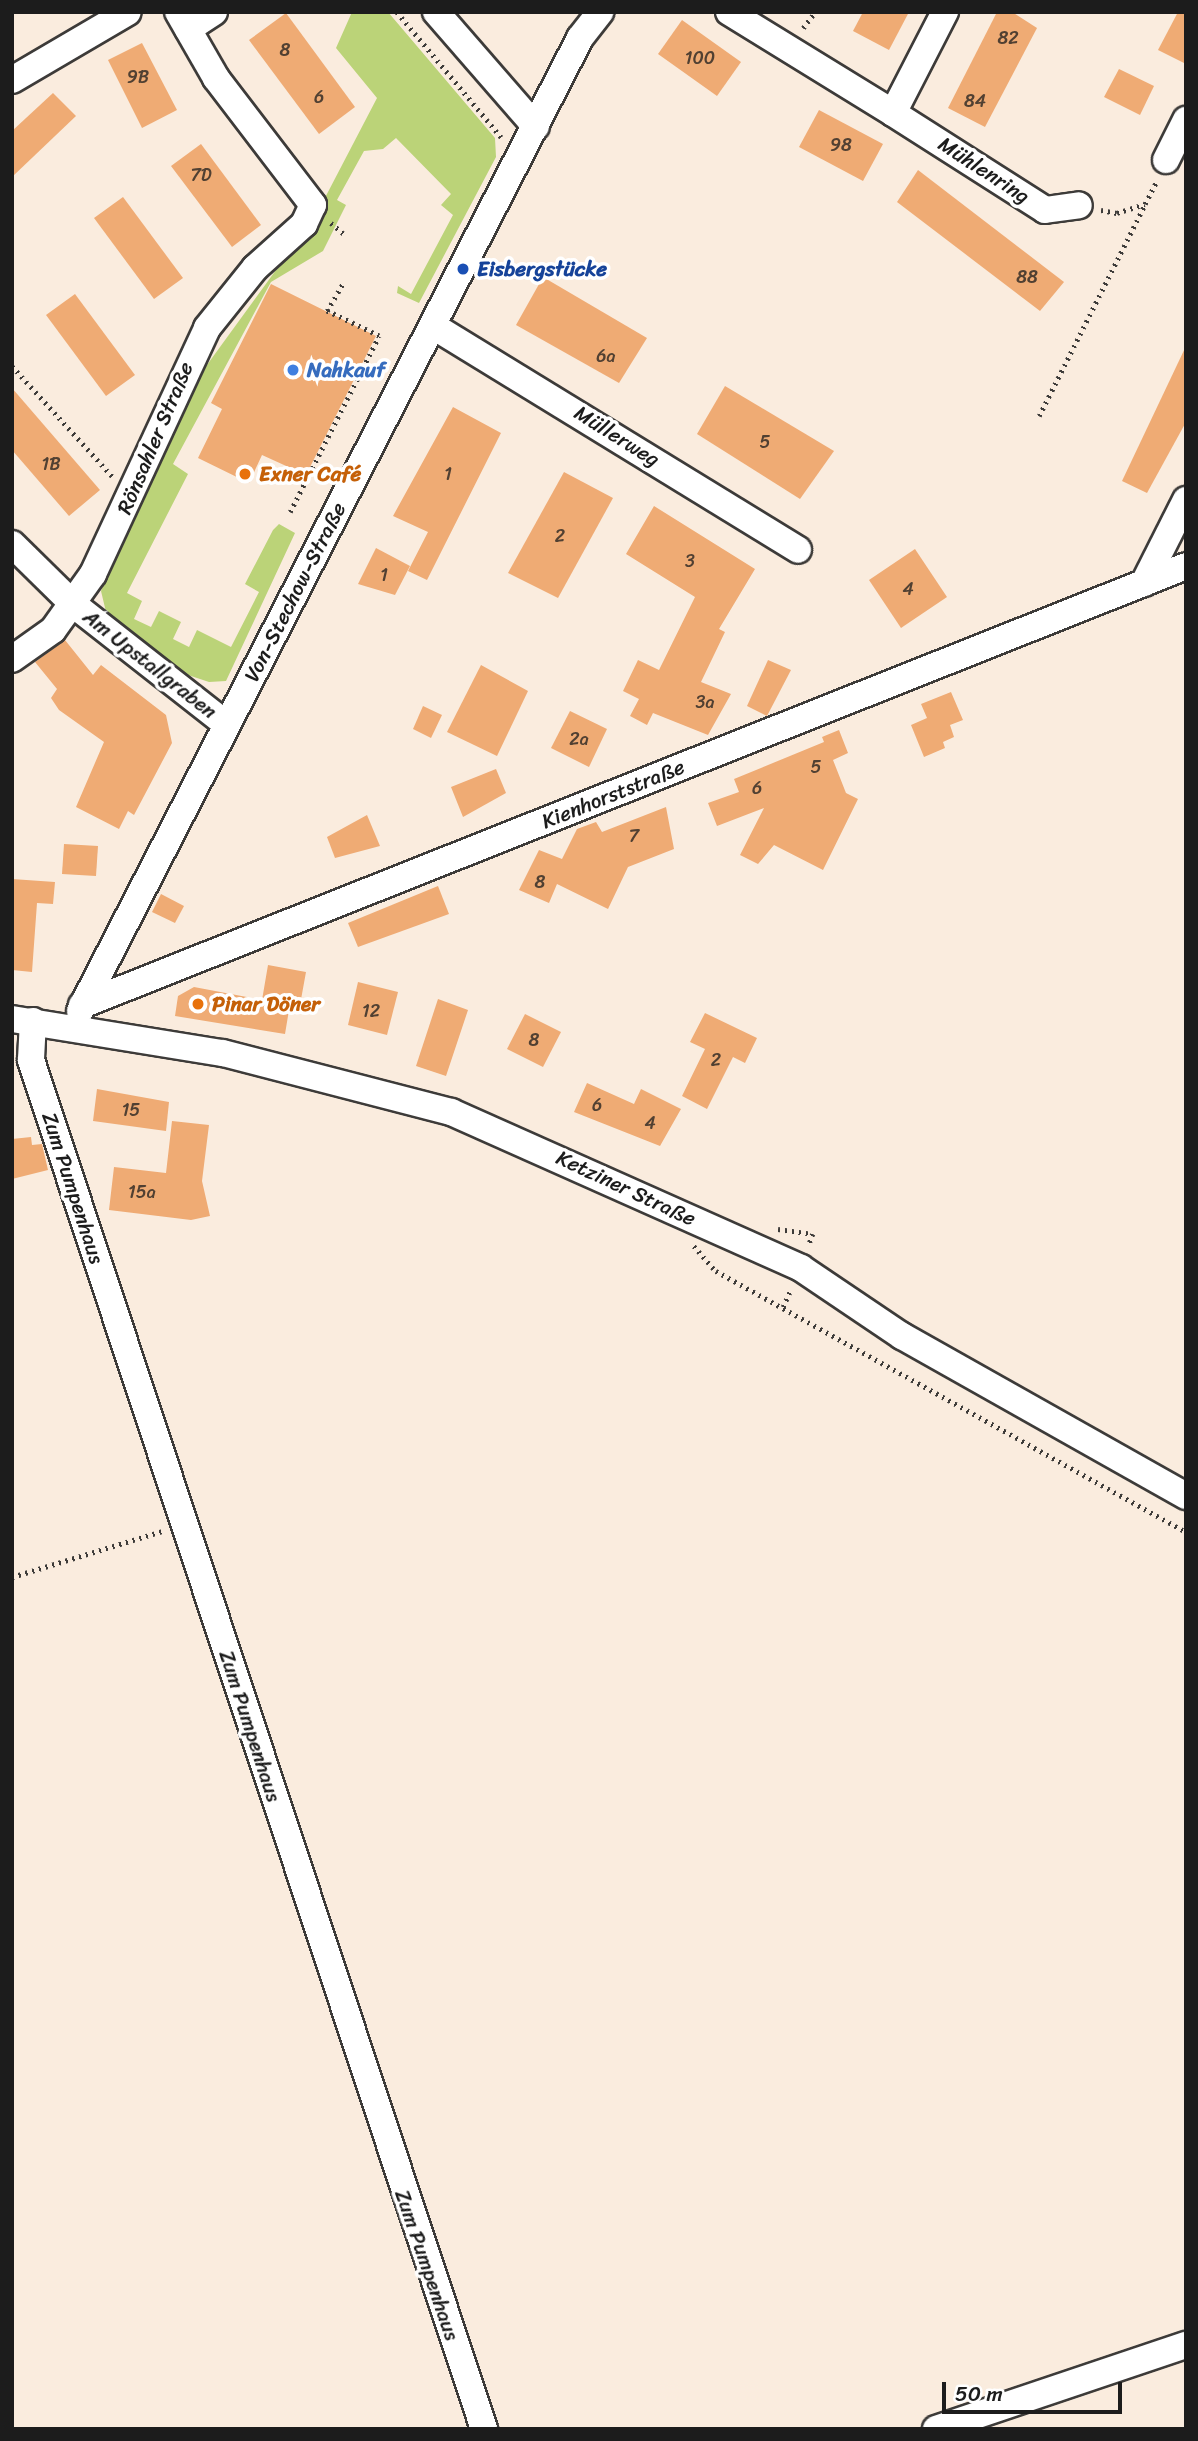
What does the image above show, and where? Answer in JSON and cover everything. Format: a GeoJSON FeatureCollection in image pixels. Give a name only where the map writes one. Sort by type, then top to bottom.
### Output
{"type":"FeatureCollection","features":[{"type":"Feature","properties":{"kind":"street"},"geometry":{"type":"LineString","coordinates":[[12,80],[128,12]]}},
{"type":"Feature","properties":{"kind":"street"},"geometry":{"type":"LineString","coordinates":[[183,21],[215,12]]}},
{"type":"Feature","properties":{"kind":"street"},"geometry":{"type":"LineString","coordinates":[[436,12],[537,127]]}},
{"type":"Feature","properties":{"kind":"street","name":"Von-Stechow-Straße"},"geometry":{"type":"LineString","coordinates":[[79,1016],[226,724],[537,127],[600,12]]}},
{"type":"Feature","properties":{"kind":"street","name":"Mühlenring"},"geometry":{"type":"LineString","coordinates":[[729,12],[1045,210],[1079,205]]}},
{"type":"Feature","properties":{"kind":"street"},"geometry":{"type":"LineString","coordinates":[[893,113],[945,12]]}},
{"type":"Feature","properties":{"kind":"street","name":"Rönsahler Straße"},"geometry":{"type":"LineString","coordinates":[[73,604],[132,497],[176,382],[207,328],[255,268],[304,224],[313,205],[216,78],[183,21]]}},
{"type":"Feature","properties":{"kind":"street"},"geometry":{"type":"LineString","coordinates":[[1166,160],[1186,120]]}},
{"type":"Feature","properties":{"kind":"street","name":"Müllerweg"},"geometry":{"type":"LineString","coordinates":[[433,326],[799,550]]}},
{"type":"Feature","properties":{"kind":"street"},"geometry":{"type":"LineString","coordinates":[[1144,583],[1186,500]]}},
{"type":"Feature","properties":{"kind":"street","name":"Am Upstallgraben"},"geometry":{"type":"LineString","coordinates":[[12,544],[73,604],[226,724]]}},
{"type":"Feature","properties":{"kind":"street","name":"Kienhorststraße"},"geometry":{"type":"LineString","coordinates":[[79,1016],[1186,566]]}},
{"type":"Feature","properties":{"kind":"street","name":"Am Upstallgraben"},"geometry":{"type":"LineString","coordinates":[[12,659],[53,629],[73,604]]}},
{"type":"Feature","properties":{"kind":"street","name":"Ketziner Straße"},"geometry":{"type":"LineString","coordinates":[[23,1020],[79,1016],[312,1073],[451,1112],[801,1268],[902,1336],[1186,1496]]}},
{"type":"Feature","properties":{"kind":"street","name":"Zum Pumpenhaus"},"geometry":{"type":"LineString","coordinates":[[23,1020],[31,1060],[484,2429]]}},
{"type":"Feature","properties":{"kind":"street"},"geometry":{"type":"LineString","coordinates":[[936,2429],[1186,2345]]}},
{"type":"Feature","properties":{"kind":"path"},"geometry":{"type":"LineString","coordinates":[[397,12],[520,160]]}},
{"type":"Feature","properties":{"kind":"path"},"geometry":{"type":"LineString","coordinates":[[1039,416],[1166,160]]}},
{"type":"Feature","properties":{"kind":"path"},"geometry":{"type":"LineString","coordinates":[[1079,205],[1117,213],[1144,204]]}},
{"type":"Feature","properties":{"kind":"path"},"geometry":{"type":"LineString","coordinates":[[290,512],[379,336],[327,311],[344,282]]}},
{"type":"Feature","properties":{"kind":"path"},"geometry":{"type":"LineString","coordinates":[[12,366],[132,497]]}},
{"type":"Feature","properties":{"kind":"path"},"geometry":{"type":"LineString","coordinates":[[697,1222],[695,1252],[716,1271],[1186,1532]]}},
{"type":"Feature","properties":{"kind":"path"},"geometry":{"type":"LineString","coordinates":[[12,1577],[184,1524]]}},
{"type":"Feature","properties":{"kind":"green space"},"geometry":{"type":"Polygon","coordinates":[[[352,12],[388,12],[495,138],[496,157],[419,303],[397,293],[398,286],[411,294],[453,215],[441,205],[451,194],[396,138],[383,149],[364,151],[337,200],[346,205],[323,251],[271,282],[173,464],[188,474],[127,593],[142,601],[134,619],[151,627],[159,611],[181,622],[173,639],[189,647],[197,630],[231,647],[259,592],[245,584],[273,530],[279,524],[295,533],[226,681],[209,682],[188,675],[106,612],[101,591],[204,369],[316,215],[377,98],[336,48],[352,12]]]}},
{"type":"Feature","properties":{"kind":"building"},"geometry":{"type":"Polygon","coordinates":[[[863,12],[909,12],[889,50],[853,31],[863,12]]]}},
{"type":"Feature","properties":{"kind":"building"},"geometry":{"type":"Polygon","coordinates":[[[997,12],[1012,12],[1037,28],[985,127],[948,108],[997,12]]]}},
{"type":"Feature","properties":{"kind":"building"},"geometry":{"type":"Polygon","coordinates":[[[1178,12],[1186,12],[1186,64],[1158,50],[1178,12]]]}},
{"type":"Feature","properties":{"kind":"building"},"geometry":{"type":"Polygon","coordinates":[[[286,13],[355,107],[319,134],[249,40],[286,13]]]}},
{"type":"Feature","properties":{"kind":"building"},"geometry":{"type":"Polygon","coordinates":[[[682,20],[741,62],[717,96],[658,54],[682,20]]]}},
{"type":"Feature","properties":{"kind":"building"},"geometry":{"type":"Polygon","coordinates":[[[142,43],[177,110],[142,128],[108,60],[142,43]]]}},
{"type":"Feature","properties":{"kind":"building"},"geometry":{"type":"Polygon","coordinates":[[[1119,69],[1154,86],[1140,115],[1104,97],[1119,69]]]}},
{"type":"Feature","properties":{"kind":"building"},"geometry":{"type":"Polygon","coordinates":[[[53,93],[76,116],[12,177],[12,131],[53,93]]]}},
{"type":"Feature","properties":{"kind":"building"},"geometry":{"type":"Polygon","coordinates":[[[819,110],[883,144],[863,181],[799,147],[819,110]]]}},
{"type":"Feature","properties":{"kind":"building"},"geometry":{"type":"Polygon","coordinates":[[[201,144],[261,225],[232,247],[171,166],[201,144]]]}},
{"type":"Feature","properties":{"kind":"building"},"geometry":{"type":"Polygon","coordinates":[[[918,170],[1064,282],[1040,311],[897,202],[918,170]]]}},
{"type":"Feature","properties":{"kind":"building"},"geometry":{"type":"Polygon","coordinates":[[[123,197],[183,278],[154,299],[94,218],[123,197]]]}},
{"type":"Feature","properties":{"kind":"building"},"geometry":{"type":"Polygon","coordinates":[[[543,277],[647,338],[619,383],[516,325],[543,277]]]}},
{"type":"Feature","properties":{"kind":"building","name":"Nahkauf"},"geometry":{"type":"Polygon","coordinates":[[[271,284],[376,336],[306,475],[262,455],[249,483],[198,458],[222,409],[211,403],[271,284]]]}},
{"type":"Feature","properties":{"kind":"building"},"geometry":{"type":"Polygon","coordinates":[[[75,294],[135,375],[106,396],[46,315],[75,294]]]}},
{"type":"Feature","properties":{"kind":"building"},"geometry":{"type":"Polygon","coordinates":[[[1186,346],[1186,422],[1147,493],[1122,481],[1186,346]]]}},
{"type":"Feature","properties":{"kind":"building"},"geometry":{"type":"Polygon","coordinates":[[[725,386],[834,451],[800,499],[697,434],[725,386]]]}},
{"type":"Feature","properties":{"kind":"building"},"geometry":{"type":"Polygon","coordinates":[[[12,388],[100,490],[69,516],[12,450],[12,388]]]}},
{"type":"Feature","properties":{"kind":"building"},"geometry":{"type":"Polygon","coordinates":[[[453,407],[501,433],[427,580],[408,571],[428,532],[393,516],[453,407]]]}},
{"type":"Feature","properties":{"kind":"building"},"geometry":{"type":"Polygon","coordinates":[[[564,472],[613,498],[558,598],[508,573],[564,472]]]}},
{"type":"Feature","properties":{"kind":"building"},"geometry":{"type":"Polygon","coordinates":[[[654,506],[755,569],[719,629],[725,632],[701,682],[731,694],[708,735],[653,713],[647,725],[630,716],[639,699],[623,691],[638,660],[659,670],[695,597],[626,554],[654,506]]]}},
{"type":"Feature","properties":{"kind":"building"},"geometry":{"type":"Polygon","coordinates":[[[376,548],[410,566],[395,595],[358,584],[376,548]]]}},
{"type":"Feature","properties":{"kind":"building"},"geometry":{"type":"Polygon","coordinates":[[[915,549],[947,597],[901,628],[869,580],[915,549]]]}},
{"type":"Feature","properties":{"kind":"building"},"geometry":{"type":"Polygon","coordinates":[[[65,640],[93,675],[101,665],[166,715],[172,743],[134,815],[128,811],[119,829],[76,807],[104,742],[59,710],[51,698],[57,689],[35,662],[65,640]]]}},
{"type":"Feature","properties":{"kind":"building"},"geometry":{"type":"Polygon","coordinates":[[[768,660],[791,670],[767,716],[747,706],[768,660]]]}},
{"type":"Feature","properties":{"kind":"building"},"geometry":{"type":"Polygon","coordinates":[[[481,665],[528,691],[497,756],[447,732],[481,665]]]}},
{"type":"Feature","properties":{"kind":"building"},"geometry":{"type":"Polygon","coordinates":[[[951,692],[963,720],[950,725],[954,737],[943,742],[945,748],[924,757],[911,725],[927,718],[921,704],[951,692]]]}},
{"type":"Feature","properties":{"kind":"building"},"geometry":{"type":"Polygon","coordinates":[[[423,706],[442,715],[431,738],[413,729],[423,706]]]}},
{"type":"Feature","properties":{"kind":"building"},"geometry":{"type":"Polygon","coordinates":[[[570,711],[607,729],[589,767],[551,748],[570,711]]]}},
{"type":"Feature","properties":{"kind":"building"},"geometry":{"type":"Polygon","coordinates":[[[839,730],[848,753],[833,760],[846,793],[858,799],[823,870],[774,845],[758,864],[740,855],[764,808],[717,826],[708,803],[739,792],[734,779],[824,742],[822,737],[839,730]]]}},
{"type":"Feature","properties":{"kind":"building"},"geometry":{"type":"Polygon","coordinates":[[[496,769],[506,793],[463,817],[451,787],[496,769]]]}},
{"type":"Feature","properties":{"kind":"building"},"geometry":{"type":"Polygon","coordinates":[[[666,807],[674,849],[628,867],[608,909],[557,884],[549,903],[519,890],[539,850],[562,859],[577,829],[596,822],[602,832],[666,807]]]}},
{"type":"Feature","properties":{"kind":"building"},"geometry":{"type":"Polygon","coordinates":[[[367,815],[380,846],[335,858],[327,837],[367,815]]]}},
{"type":"Feature","properties":{"kind":"building"},"geometry":{"type":"Polygon","coordinates":[[[64,844],[98,846],[96,876],[62,874],[64,844]]]}},
{"type":"Feature","properties":{"kind":"building"},"geometry":{"type":"Polygon","coordinates":[[[12,879],[55,882],[53,904],[37,903],[32,972],[12,970],[12,879]]]}},
{"type":"Feature","properties":{"kind":"building"},"geometry":{"type":"Polygon","coordinates":[[[438,886],[449,914],[358,947],[348,923],[438,886]]]}},
{"type":"Feature","properties":{"kind":"building"},"geometry":{"type":"Polygon","coordinates":[[[161,894],[184,906],[175,923],[152,912],[161,894]]]}},
{"type":"Feature","properties":{"kind":"building"},"geometry":{"type":"Polygon","coordinates":[[[268,965],[306,972],[300,1005],[290,1004],[285,1034],[175,1016],[178,996],[194,987],[262,1000],[268,965]]]}},
{"type":"Feature","properties":{"kind":"building"},"geometry":{"type":"Polygon","coordinates":[[[358,982],[398,992],[387,1035],[348,1025],[358,982]]]}},
{"type":"Feature","properties":{"kind":"building"},"geometry":{"type":"Polygon","coordinates":[[[438,999],[468,1010],[446,1076],[416,1066],[438,999]]]}},
{"type":"Feature","properties":{"kind":"building"},"geometry":{"type":"Polygon","coordinates":[[[705,1013],[757,1038],[745,1063],[733,1057],[707,1109],[682,1096],[705,1049],[690,1042],[705,1013]]]}},
{"type":"Feature","properties":{"kind":"building"},"geometry":{"type":"Polygon","coordinates":[[[525,1014],[561,1032],[543,1067],[507,1049],[525,1014]]]}},
{"type":"Feature","properties":{"kind":"building"},"geometry":{"type":"Polygon","coordinates":[[[587,1083],[634,1104],[641,1089],[681,1109],[660,1146],[574,1112],[587,1083]]]}},
{"type":"Feature","properties":{"kind":"building"},"geometry":{"type":"Polygon","coordinates":[[[97,1089],[169,1102],[166,1131],[93,1121],[97,1089]]]}},
{"type":"Feature","properties":{"kind":"building"},"geometry":{"type":"Polygon","coordinates":[[[172,1121],[209,1125],[202,1181],[210,1216],[191,1220],[109,1210],[114,1167],[166,1173],[172,1121]]]}},
{"type":"Feature","properties":{"kind":"building"},"geometry":{"type":"Polygon","coordinates":[[[31,1137],[32,1145],[42,1144],[48,1170],[12,1179],[12,1139],[31,1137]]]}},
{"type":"Feature","properties":{"kind":"place","name":"Eisbergstücke"},"geometry":{"type":"Point","coordinates":[463,269]}},
{"type":"Feature","properties":{"kind":"place","name":"Nahkauf"},"geometry":{"type":"Point","coordinates":[293,370]}},
{"type":"Feature","properties":{"kind":"place","name":"Exner Café"},"geometry":{"type":"Point","coordinates":[245,474]}},
{"type":"Feature","properties":{"kind":"place","name":"Pinar Döner"},"geometry":{"type":"Point","coordinates":[198,1004]}}]}
